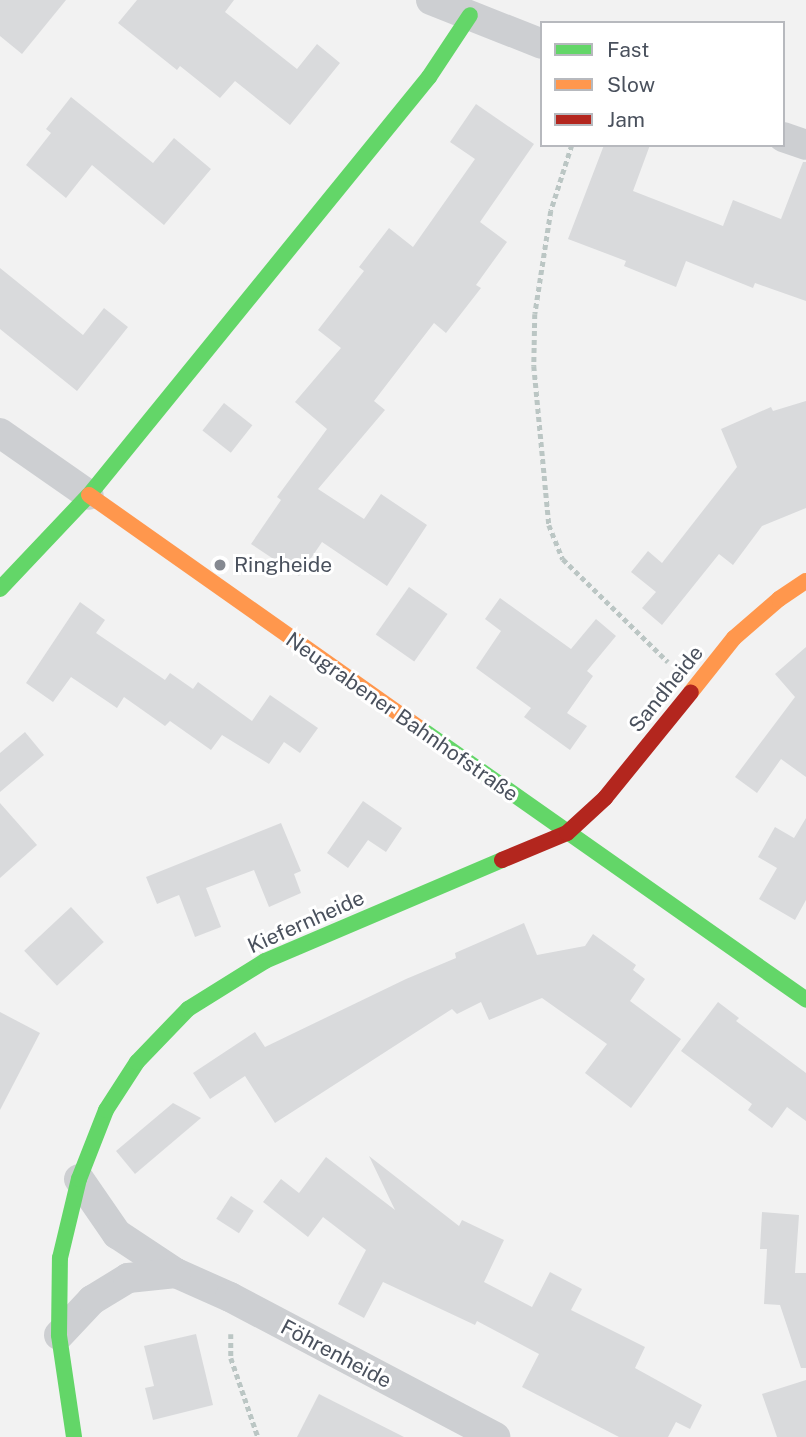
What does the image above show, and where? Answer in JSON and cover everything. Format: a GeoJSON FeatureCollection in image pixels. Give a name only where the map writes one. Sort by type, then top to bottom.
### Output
{"type":"FeatureCollection","features":[{"type":"Feature","properties":{"kind":"street"},"geometry":{"type":"LineString","coordinates":[[0,589],[89,495],[429,77],[448,5],[540,43]]}},
{"type":"Feature","properties":{"kind":"street"},"geometry":{"type":"LineString","coordinates":[[785,137],[806,145]]}},
{"type":"Feature","properties":{"kind":"street","name":"Neugrabener Bahnhofstraße"},"geometry":{"type":"LineString","coordinates":[[0,433],[806,1000]]}},
{"type":"Feature","properties":{"kind":"street","name":"Sandheide"},"geometry":{"type":"LineString","coordinates":[[567,833],[605,798],[694,687],[755,618],[806,581]]}},
{"type":"Feature","properties":{"kind":"street","name":"Kiefernheide"},"geometry":{"type":"LineString","coordinates":[[74,1437],[59,1335],[60,1258],[79,1179],[106,1110],[137,1062],[188,1009],[265,961],[567,833]]}},
{"type":"Feature","properties":{"kind":"street","name":"Föhrenheide"},"geometry":{"type":"LineString","coordinates":[[79,1179],[117,1234],[176,1273],[230,1297],[495,1437]]}},
{"type":"Feature","properties":{"kind":"street","name":"Föhrenheide"},"geometry":{"type":"LineString","coordinates":[[59,1335],[92,1300],[128,1278],[176,1273]]}},
{"type":"Feature","properties":{"kind":"path"},"geometry":{"type":"LineString","coordinates":[[571,147],[551,212],[535,314],[534,366],[549,525],[554,544],[569,566],[694,687]]}},
{"type":"Feature","properties":{"kind":"path"},"geometry":{"type":"LineString","coordinates":[[230,1297],[231,1358],[258,1437]]}},
{"type":"Feature","properties":{"kind":"building"},"geometry":{"type":"Polygon","coordinates":[[[0,0],[66,0],[22,54],[0,36],[0,0]]]}},
{"type":"Feature","properties":{"kind":"building"},"geometry":{"type":"Polygon","coordinates":[[[137,0],[234,0],[225,12],[297,69],[317,44],[340,63],[290,125],[235,81],[220,98],[180,66],[177,70],[118,23],[137,0]]]}},
{"type":"Feature","properties":{"kind":"building"},"geometry":{"type":"Polygon","coordinates":[[[71,97],[153,163],[174,138],[211,169],[164,225],[92,165],[66,198],[26,165],[51,133],[46,129],[71,97]]]}},
{"type":"Feature","properties":{"kind":"building"},"geometry":{"type":"Polygon","coordinates":[[[476,104],[534,144],[480,222],[507,242],[476,285],[481,288],[446,333],[434,323],[374,401],[385,410],[318,489],[364,519],[381,494],[427,525],[387,586],[322,542],[299,576],[251,544],[281,500],[277,497],[327,429],[295,402],[341,348],[318,330],[364,271],[359,267],[389,228],[413,247],[475,159],[450,142],[476,104]]]}},
{"type":"Feature","properties":{"kind":"building"},"geometry":{"type":"Polygon","coordinates":[[[603,147],[649,147],[633,191],[723,226],[733,200],[781,219],[803,162],[806,162],[806,301],[755,283],[753,288],[686,261],[676,287],[624,266],[626,261],[568,239],[603,147]]]}},
{"type":"Feature","properties":{"kind":"building"},"geometry":{"type":"Polygon","coordinates":[[[0,268],[83,335],[104,308],[128,327],[77,391],[0,329],[0,268]]]}},
{"type":"Feature","properties":{"kind":"building"},"geometry":{"type":"Polygon","coordinates":[[[806,401],[806,508],[762,526],[733,565],[719,554],[662,625],[642,608],[656,592],[631,572],[648,551],[662,563],[737,467],[721,429],[771,407],[773,411],[806,401]]]}},
{"type":"Feature","properties":{"kind":"building"},"geometry":{"type":"Polygon","coordinates":[[[224,403],[252,425],[231,453],[202,431],[224,403]]]}},
{"type":"Feature","properties":{"kind":"building"},"geometry":{"type":"Polygon","coordinates":[[[409,587],[448,614],[414,661],[376,635],[409,587]]]}},
{"type":"Feature","properties":{"kind":"building"},"geometry":{"type":"Polygon","coordinates":[[[500,598],[571,649],[596,619],[616,636],[587,671],[593,676],[567,713],[587,726],[570,750],[524,717],[531,708],[476,668],[501,631],[485,619],[500,598]]]}},
{"type":"Feature","properties":{"kind":"building"},"geometry":{"type":"Polygon","coordinates":[[[80,602],[105,620],[96,633],[165,680],[170,673],[193,689],[198,682],[252,721],[270,695],[318,728],[300,753],[284,742],[269,764],[222,735],[211,750],[170,721],[165,726],[124,697],[117,708],[71,677],[53,702],[26,683],[80,602]]]}},
{"type":"Feature","properties":{"kind":"building"},"geometry":{"type":"Polygon","coordinates":[[[806,647],[806,777],[781,759],[757,793],[735,777],[795,697],[775,674],[806,647]]]}},
{"type":"Feature","properties":{"kind":"building"},"geometry":{"type":"Polygon","coordinates":[[[25,732],[44,755],[0,792],[0,753],[25,732]]]}},
{"type":"Feature","properties":{"kind":"building"},"geometry":{"type":"Polygon","coordinates":[[[363,801],[402,828],[386,852],[368,840],[348,868],[327,853],[363,801]]]}},
{"type":"Feature","properties":{"kind":"building"},"geometry":{"type":"Polygon","coordinates":[[[0,803],[37,845],[0,878],[0,803]]]}},
{"type":"Feature","properties":{"kind":"building"},"geometry":{"type":"Polygon","coordinates":[[[806,818],[806,900],[795,920],[759,899],[777,868],[758,857],[775,827],[794,838],[806,818]]]}},
{"type":"Feature","properties":{"kind":"building"},"geometry":{"type":"Polygon","coordinates":[[[281,823],[301,871],[294,874],[301,893],[269,907],[254,870],[206,888],[221,927],[195,937],[179,895],[157,904],[146,877],[281,823]]]}},
{"type":"Feature","properties":{"kind":"building"},"geometry":{"type":"Polygon","coordinates":[[[71,907],[104,942],[57,986],[24,951],[71,907]]]}},
{"type":"Feature","properties":{"kind":"building"},"geometry":{"type":"Polygon","coordinates":[[[524,923],[537,955],[585,946],[593,934],[636,965],[633,970],[645,979],[630,1001],[681,1039],[631,1108],[585,1073],[607,1044],[542,998],[489,1020],[481,1002],[457,1014],[452,1009],[275,1123],[245,1076],[210,1099],[193,1073],[255,1032],[265,1047],[456,958],[455,953],[524,923]]]}},
{"type":"Feature","properties":{"kind":"building"},"geometry":{"type":"Polygon","coordinates":[[[718,1002],[739,1018],[736,1021],[806,1073],[806,1121],[787,1107],[772,1128],[748,1110],[752,1104],[681,1051],[718,1002]]]}},
{"type":"Feature","properties":{"kind":"building"},"geometry":{"type":"Polygon","coordinates":[[[0,1012],[40,1033],[0,1110],[0,1012]]]}},
{"type":"Feature","properties":{"kind":"building"},"geometry":{"type":"Polygon","coordinates":[[[173,1103],[201,1118],[135,1174],[116,1151],[173,1103]]]}},
{"type":"Feature","properties":{"kind":"building"},"geometry":{"type":"Polygon","coordinates":[[[369,1156],[459,1226],[462,1220],[504,1240],[484,1282],[532,1307],[550,1272],[582,1289],[571,1310],[645,1347],[635,1368],[702,1405],[690,1429],[676,1422],[668,1437],[619,1437],[522,1387],[539,1354],[477,1321],[475,1325],[383,1282],[364,1318],[338,1304],[366,1250],[323,1217],[308,1237],[263,1202],[281,1179],[299,1193],[326,1157],[395,1210],[369,1156]]]}},
{"type":"Feature","properties":{"kind":"building"},"geometry":{"type":"Polygon","coordinates":[[[231,1196],[254,1211],[239,1233],[216,1219],[231,1196]]]}},
{"type":"Feature","properties":{"kind":"building"},"geometry":{"type":"Polygon","coordinates":[[[762,1212],[799,1215],[795,1273],[806,1273],[806,1368],[801,1368],[780,1305],[764,1304],[767,1249],[760,1249],[762,1212]]]}},
{"type":"Feature","properties":{"kind":"building"},"geometry":{"type":"Polygon","coordinates":[[[196,1334],[213,1405],[153,1420],[145,1388],[154,1386],[144,1346],[196,1334]]]}},
{"type":"Feature","properties":{"kind":"building"},"geometry":{"type":"Polygon","coordinates":[[[806,1380],[806,1437],[777,1437],[762,1394],[806,1380]]]}},
{"type":"Feature","properties":{"kind":"building"},"geometry":{"type":"Polygon","coordinates":[[[319,1394],[404,1437],[297,1437],[319,1394]]]}},
{"type":"Feature","properties":{"kind":"traffic: fast"},"geometry":{"type":"LineString","coordinates":[[0,589],[89,495],[429,77],[470,15]]}},
{"type":"Feature","properties":{"kind":"traffic: fast"},"geometry":{"type":"LineString","coordinates":[[421,729],[806,1000]]}},
{"type":"Feature","properties":{"kind":"traffic: fast"},"geometry":{"type":"LineString","coordinates":[[74,1437],[59,1335],[60,1258],[79,1179],[106,1110],[137,1062],[188,1009],[265,961],[502,860]]}},
{"type":"Feature","properties":{"kind":"traffic: slow"},"geometry":{"type":"LineString","coordinates":[[89,495],[421,729]]}},
{"type":"Feature","properties":{"kind":"traffic: slow"},"geometry":{"type":"LineString","coordinates":[[691,692],[734,638],[779,599],[806,581]]}},
{"type":"Feature","properties":{"kind":"traffic: jam"},"geometry":{"type":"LineString","coordinates":[[502,860],[567,833],[605,798],[691,692]]}},
{"type":"Feature","properties":{"kind":"place","name":"Ringheide"},"geometry":{"type":"Point","coordinates":[220,565]}}]}
